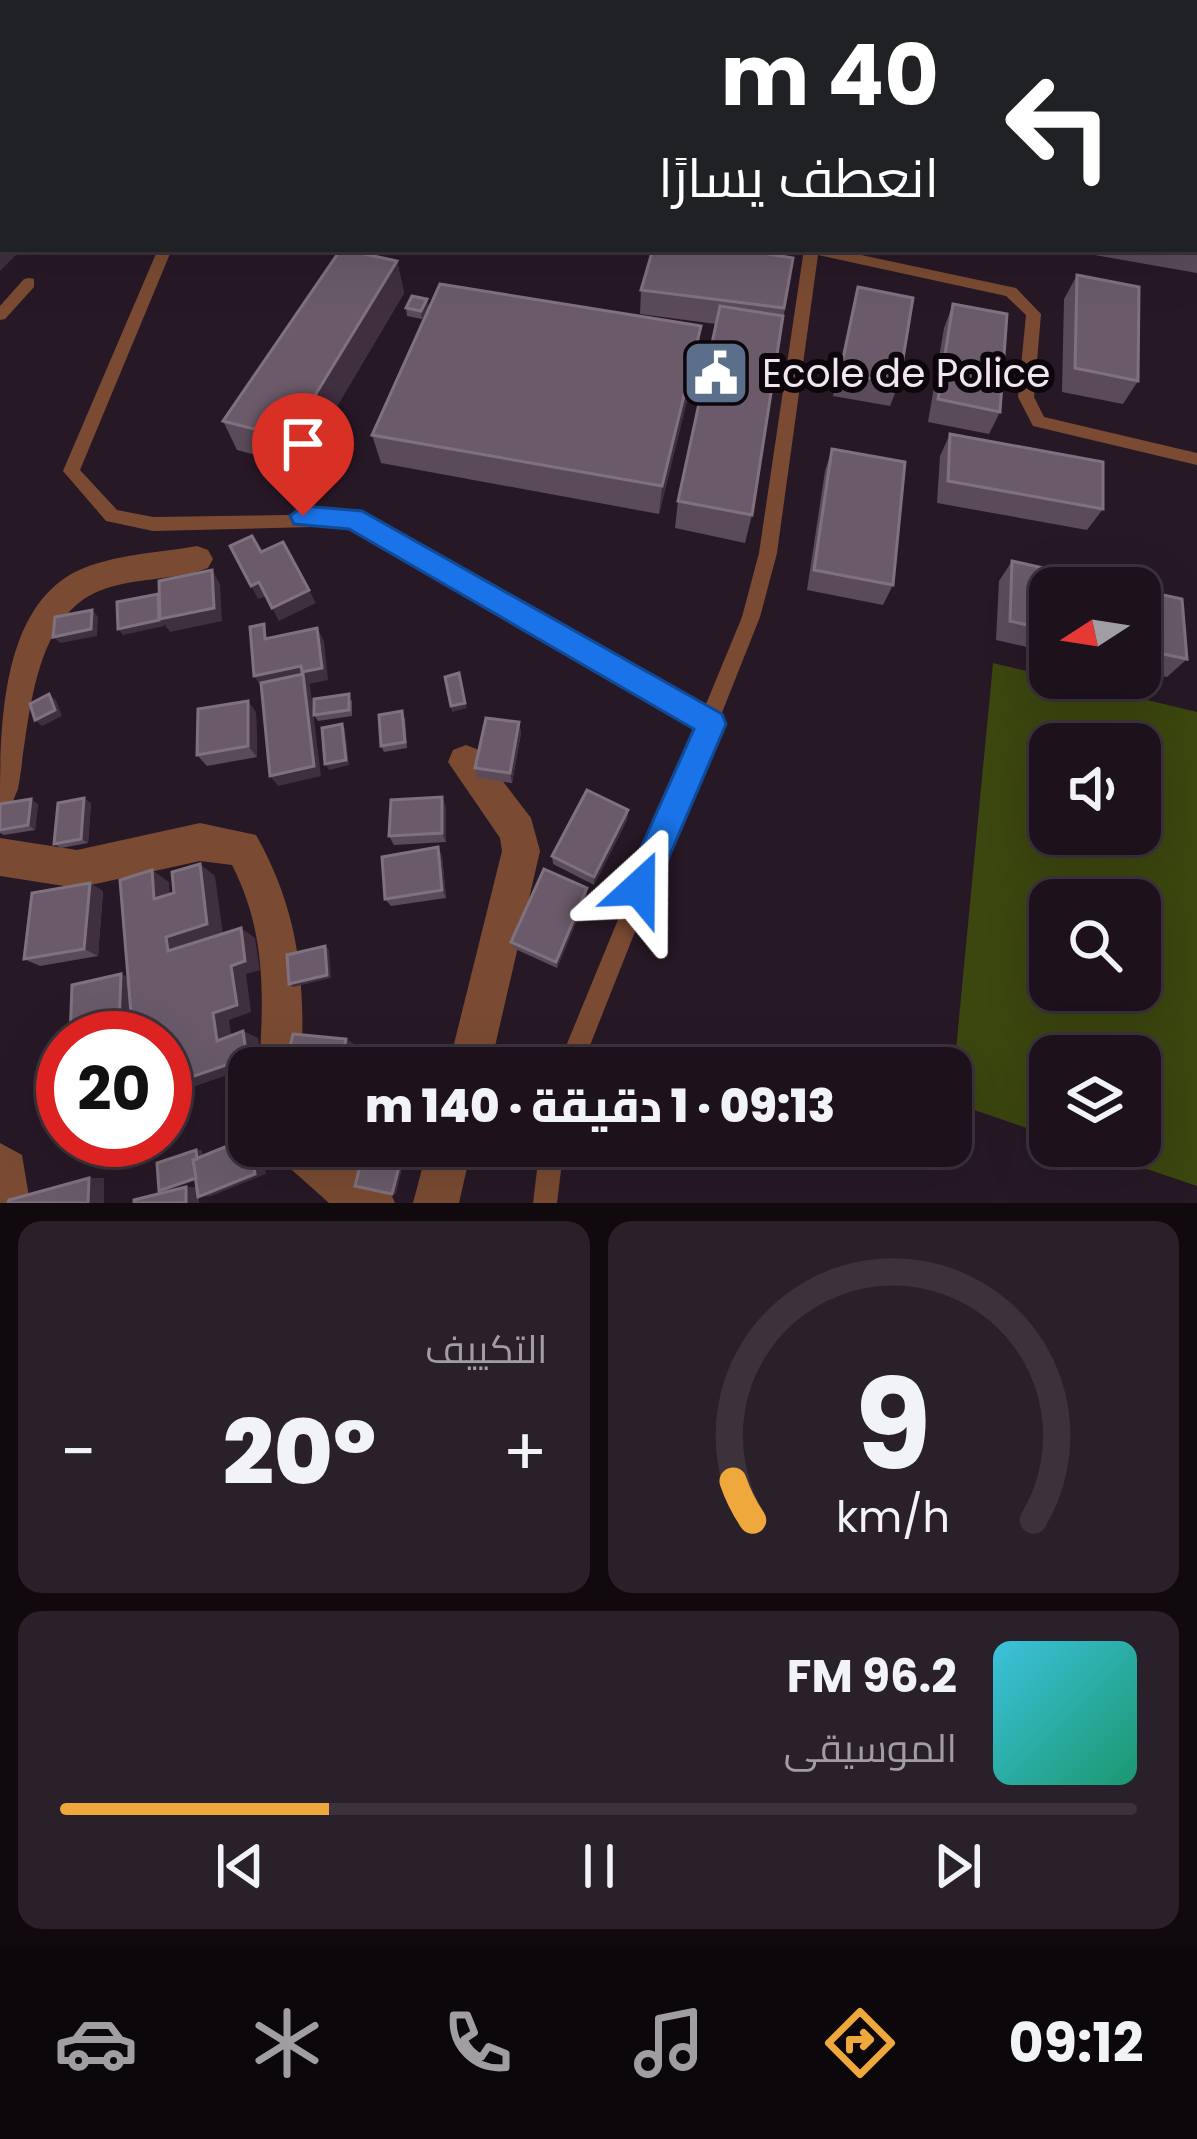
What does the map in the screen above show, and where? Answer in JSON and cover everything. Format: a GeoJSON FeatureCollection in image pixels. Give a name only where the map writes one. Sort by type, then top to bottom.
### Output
{"type":"FeatureCollection","features":[{"type":"Feature","properties":{"kind":"street"},"geometry":{"type":"LineString","coordinates":[[0,789],[38,629],[56,600],[85,582],[197,559]]}},
{"type":"Feature","properties":{"kind":"street"},"geometry":{"type":"LineString","coordinates":[[466,762],[518,831],[521,851],[474,1047]]}},
{"type":"Feature","properties":{"kind":"street"},"geometry":{"type":"LineString","coordinates":[[0,857],[77,869],[200,842],[244,848],[266,886],[287,975],[282,1047]]}},
{"type":"Feature","properties":{"kind":"street"},"geometry":{"type":"LineString","coordinates":[[0,1165],[6,1171],[7,1203]]}},
{"type":"Feature","properties":{"kind":"street"},"geometry":{"type":"LineString","coordinates":[[323,1167],[354,1195],[372,1203]]}},
{"type":"Feature","properties":{"kind":"street"},"geometry":{"type":"LineString","coordinates":[[436,1203],[445,1167]]}},
{"type":"Feature","properties":{"kind":"lane"},"geometry":{"type":"LineString","coordinates":[[164,252],[71,471],[112,515],[153,524],[353,519],[712,724]]}},
{"type":"Feature","properties":{"kind":"lane"},"geometry":{"type":"LineString","coordinates":[[574,1047],[712,724],[768,553],[812,252]]}},
{"type":"Feature","properties":{"kind":"lane"},"geometry":{"type":"LineString","coordinates":[[826,252],[1011,292],[1034,314],[1026,397],[1040,422],[1197,459]]}},
{"type":"Feature","properties":{"kind":"lane"},"geometry":{"type":"LineString","coordinates":[[0,315],[29,283]]}},
{"type":"Feature","properties":{"kind":"lane"},"geometry":{"type":"LineString","coordinates":[[545,1203],[549,1167]]}},
{"type":"Feature","properties":{"kind":"green space"},"geometry":{"type":"Polygon","coordinates":[[[993,663],[1029,672],[1029,699],[1143,699],[1197,712],[1197,1186],[1141,1167],[1161,1167],[1161,1035],[1029,1035],[1029,1129],[972,1109],[972,1047],[956,1047],[993,663]]]}},
{"type":"Feature","properties":{"kind":"building"},"geometry":{"type":"Polygon","coordinates":[[[339,252],[397,261],[289,438],[223,421],[339,252]]]}},
{"type":"Feature","properties":{"kind":"building"},"geometry":{"type":"Polygon","coordinates":[[[652,252],[756,252],[793,258],[784,308],[641,290],[652,252]]]}},
{"type":"Feature","properties":{"kind":"building"},"geometry":{"type":"Polygon","coordinates":[[[1077,275],[1139,287],[1138,381],[1075,368],[1077,275]]]}},
{"type":"Feature","properties":{"kind":"building"},"geometry":{"type":"Polygon","coordinates":[[[440,284],[701,326],[662,486],[372,435],[440,284]]]}},
{"type":"Feature","properties":{"kind":"building"},"geometry":{"type":"Polygon","coordinates":[[[858,287],[913,298],[899,383],[840,373],[858,287]]]}},
{"type":"Feature","properties":{"kind":"building"},"geometry":{"type":"Polygon","coordinates":[[[412,296],[427,299],[421,311],[406,308],[412,296]]]}},
{"type":"Feature","properties":{"kind":"building"},"geometry":{"type":"Polygon","coordinates":[[[953,304],[1007,314],[1000,412],[938,399],[953,304]]]}},
{"type":"Feature","properties":{"kind":"building"},"geometry":{"type":"Polygon","coordinates":[[[720,306],[783,316],[752,515],[678,501],[720,306]]]}},
{"type":"Feature","properties":{"kind":"building"},"geometry":{"type":"Polygon","coordinates":[[[950,434],[1103,462],[1103,509],[948,481],[950,434]]]}},
{"type":"Feature","properties":{"kind":"building"},"geometry":{"type":"Polygon","coordinates":[[[832,449],[905,462],[893,585],[814,570],[832,449]]]}},
{"type":"Feature","properties":{"kind":"building"},"geometry":{"type":"Polygon","coordinates":[[[252,536],[261,552],[283,542],[309,590],[272,608],[259,582],[251,586],[230,546],[252,536]]]}},
{"type":"Feature","properties":{"kind":"building"},"geometry":{"type":"Polygon","coordinates":[[[1012,561],[1039,567],[1029,567],[1029,625],[1010,621],[1012,561]]]}},
{"type":"Feature","properties":{"kind":"building"},"geometry":{"type":"Polygon","coordinates":[[[212,570],[214,608],[160,619],[159,581],[212,570]]]}},
{"type":"Feature","properties":{"kind":"building"},"geometry":{"type":"Polygon","coordinates":[[[158,594],[159,620],[118,629],[117,602],[158,594]]]}},
{"type":"Feature","properties":{"kind":"building"},"geometry":{"type":"Polygon","coordinates":[[[1161,594],[1182,599],[1187,659],[1161,653],[1161,594]]]}},
{"type":"Feature","properties":{"kind":"building"},"geometry":{"type":"Polygon","coordinates":[[[92,610],[91,629],[53,637],[55,617],[92,610]]]}},
{"type":"Feature","properties":{"kind":"building"},"geometry":{"type":"Polygon","coordinates":[[[264,624],[265,639],[317,628],[322,668],[302,672],[301,666],[254,676],[250,627],[264,624]]]}},
{"type":"Feature","properties":{"kind":"building"},"geometry":{"type":"Polygon","coordinates":[[[459,673],[465,703],[451,706],[445,677],[459,673]]]}},
{"type":"Feature","properties":{"kind":"building"},"geometry":{"type":"Polygon","coordinates":[[[303,674],[314,766],[270,776],[261,683],[303,674]]]}},
{"type":"Feature","properties":{"kind":"building"},"geometry":{"type":"Polygon","coordinates":[[[49,694],[55,710],[35,720],[30,704],[49,694]]]}},
{"type":"Feature","properties":{"kind":"building"},"geometry":{"type":"Polygon","coordinates":[[[349,694],[349,710],[314,715],[314,699],[349,694]]]}},
{"type":"Feature","properties":{"kind":"building"},"geometry":{"type":"Polygon","coordinates":[[[248,701],[248,746],[197,755],[198,709],[248,701]]]}},
{"type":"Feature","properties":{"kind":"building"},"geometry":{"type":"Polygon","coordinates":[[[402,711],[405,742],[381,746],[379,715],[402,711]]]}},
{"type":"Feature","properties":{"kind":"building"},"geometry":{"type":"Polygon","coordinates":[[[486,718],[519,722],[510,773],[475,768],[486,718]]]}},
{"type":"Feature","properties":{"kind":"building"},"geometry":{"type":"Polygon","coordinates":[[[342,724],[346,760],[325,764],[322,728],[342,724]]]}},
{"type":"Feature","properties":{"kind":"building"},"geometry":{"type":"Polygon","coordinates":[[[587,790],[628,810],[594,877],[552,856],[587,790]]]}},
{"type":"Feature","properties":{"kind":"building"},"geometry":{"type":"Polygon","coordinates":[[[442,797],[442,833],[389,836],[391,800],[442,797]]]}},
{"type":"Feature","properties":{"kind":"building"},"geometry":{"type":"Polygon","coordinates":[[[84,798],[81,839],[54,844],[58,803],[84,798]]]}},
{"type":"Feature","properties":{"kind":"building"},"geometry":{"type":"Polygon","coordinates":[[[31,799],[28,825],[0,830],[0,804],[31,799]]]}},
{"type":"Feature","properties":{"kind":"building"},"geometry":{"type":"Polygon","coordinates":[[[438,847],[442,890],[385,899],[382,857],[438,847]]]}},
{"type":"Feature","properties":{"kind":"building"},"geometry":{"type":"Polygon","coordinates":[[[200,864],[207,924],[166,937],[168,951],[241,928],[245,961],[231,966],[237,1005],[213,1013],[217,1041],[243,1031],[245,1047],[228,1047],[228,1064],[192,1077],[192,1011],[131,1011],[120,880],[152,870],[154,899],[174,893],[172,872],[200,864]]]}},
{"type":"Feature","properties":{"kind":"building"},"geometry":{"type":"Polygon","coordinates":[[[544,869],[587,888],[556,962],[511,942],[544,869]]]}},
{"type":"Feature","properties":{"kind":"building"},"geometry":{"type":"Polygon","coordinates":[[[90,883],[84,949],[24,959],[32,893],[90,883]]]}},
{"type":"Feature","properties":{"kind":"building"},"geometry":{"type":"Polygon","coordinates":[[[325,946],[327,975],[289,984],[287,955],[325,946]]]}},
{"type":"Feature","properties":{"kind":"building"},"geometry":{"type":"Polygon","coordinates":[[[121,974],[120,1011],[71,1011],[72,985],[121,974]]]}},
{"type":"Feature","properties":{"kind":"building"},"geometry":{"type":"Polygon","coordinates":[[[293,1034],[346,1039],[344,1047],[290,1047],[293,1034]]]}},
{"type":"Feature","properties":{"kind":"building"},"geometry":{"type":"Polygon","coordinates":[[[228,1146],[228,1167],[254,1167],[255,1174],[198,1197],[193,1160],[228,1146]]]}},
{"type":"Feature","properties":{"kind":"building"},"geometry":{"type":"Polygon","coordinates":[[[196,1150],[196,1178],[159,1191],[157,1167],[192,1167],[196,1150]]]}},
{"type":"Feature","properties":{"kind":"building"},"geometry":{"type":"Polygon","coordinates":[[[360,1167],[399,1167],[392,1194],[355,1186],[360,1167]]]}},
{"type":"Feature","properties":{"kind":"building"},"geometry":{"type":"Polygon","coordinates":[[[89,1178],[88,1203],[8,1203],[9,1200],[89,1178]]]}},
{"type":"Feature","properties":{"kind":"building"},"geometry":{"type":"Polygon","coordinates":[[[186,1187],[186,1203],[134,1203],[134,1200],[186,1187]]]}},
{"type":"Feature","properties":{"kind":"place","name":"Ecole de Police"},"geometry":{"type":"Point","coordinates":[716,373]}},
{"type":"Feature","properties":{"kind":"route"},"geometry":{"type":"LineString","coordinates":[[303,516],[353,519],[712,724],[639,888]]}}]}
